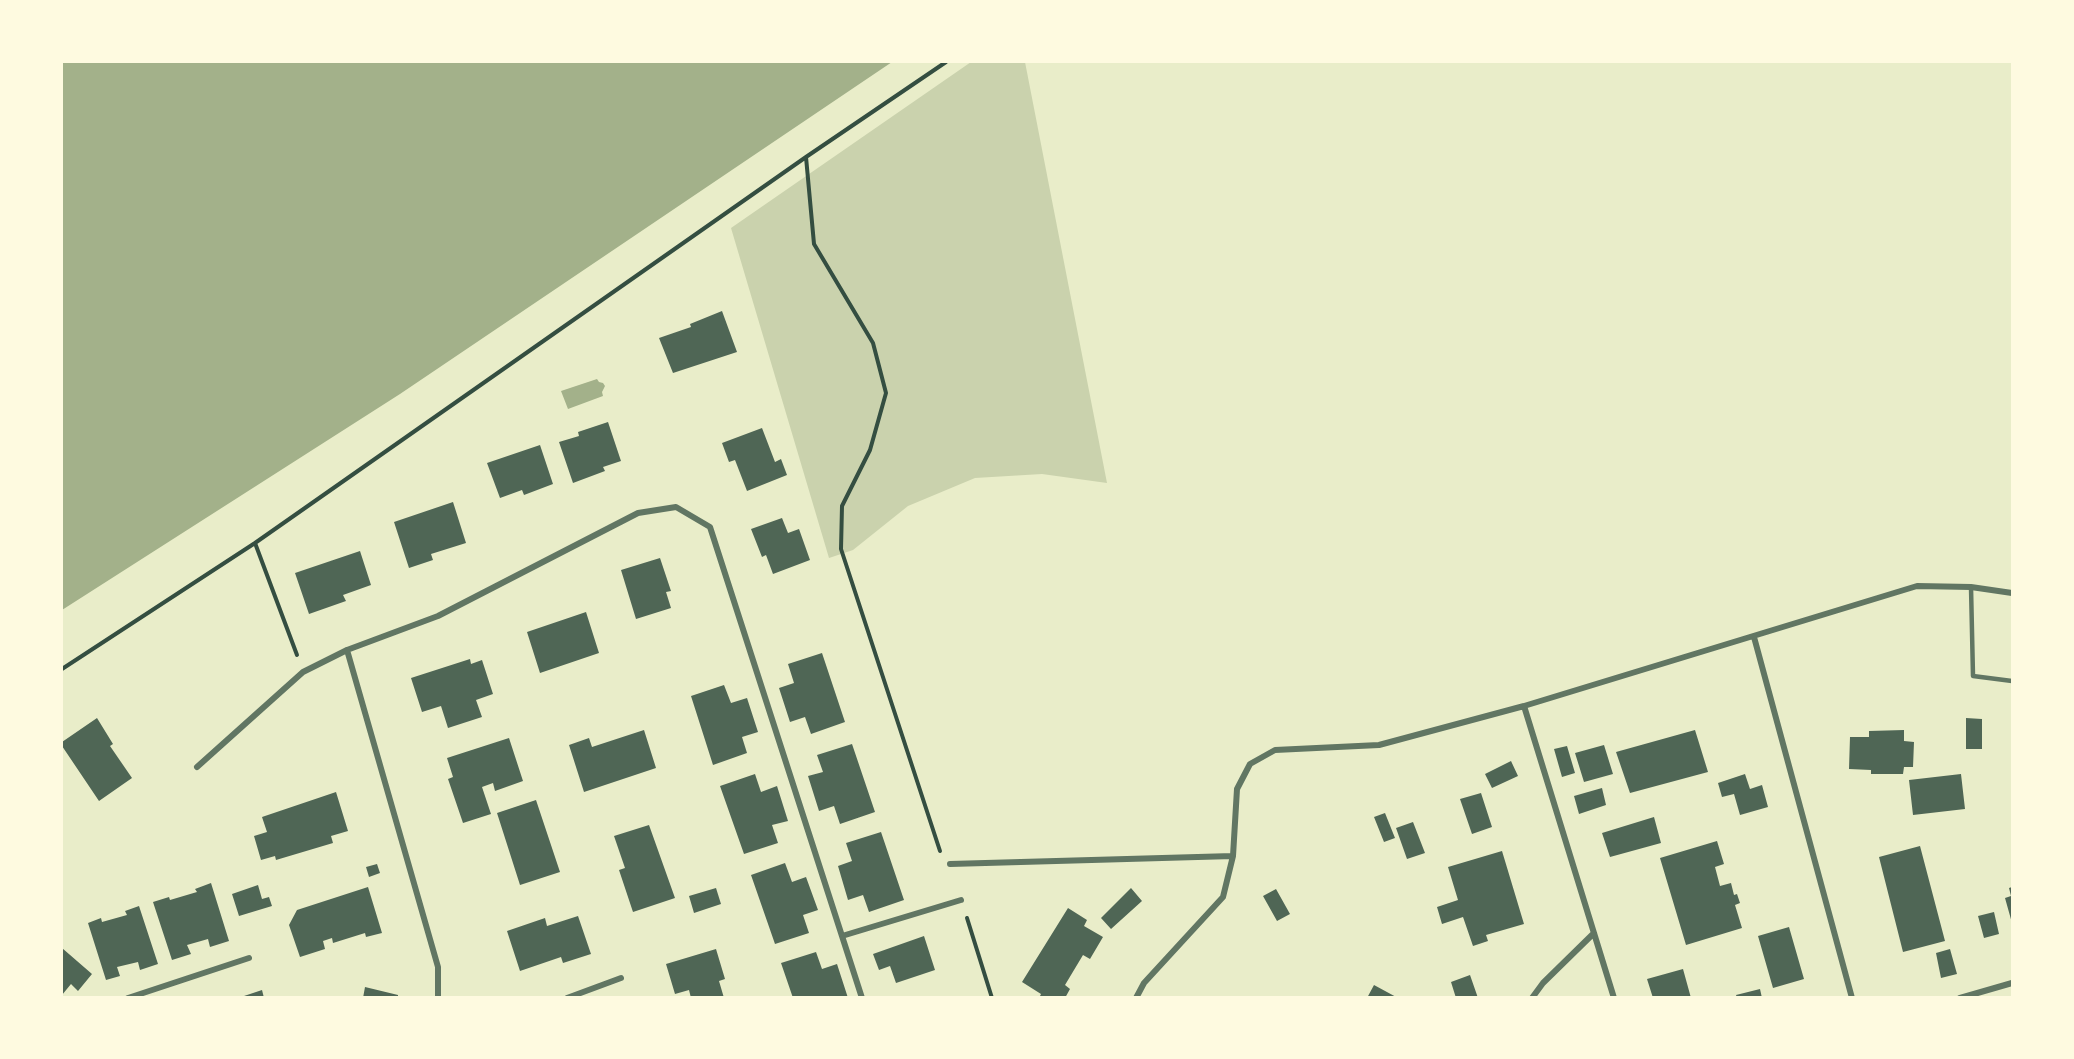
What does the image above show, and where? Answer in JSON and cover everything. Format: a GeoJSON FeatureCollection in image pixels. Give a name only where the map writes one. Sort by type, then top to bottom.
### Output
{"type":"FeatureCollection","features":[{"type":"Feature","properties":{"kind":"street"},"geometry":{"type":"LineString","coordinates":[[197,767],[303,672],[347,650],[438,616],[638,513],[676,507],[710,527],[862,998]]}},
{"type":"Feature","properties":{"kind":"street"},"geometry":{"type":"LineString","coordinates":[[1136,998],[1144,983],[1223,897],[1233,856],[1237,789],[1250,764],[1275,750],[1379,745],[1524,706],[1917,586],[1971,587],[2013,593]]}},
{"type":"Feature","properties":{"kind":"street"},"geometry":{"type":"LineString","coordinates":[[1754,637],[1852,998]]}},
{"type":"Feature","properties":{"kind":"street"},"geometry":{"type":"LineString","coordinates":[[347,650],[438,967],[438,998]]}},
{"type":"Feature","properties":{"kind":"street"},"geometry":{"type":"LineString","coordinates":[[1524,706],[1614,998]]}},
{"type":"Feature","properties":{"kind":"street"},"geometry":{"type":"LineString","coordinates":[[950,864],[1233,856]]}},
{"type":"Feature","properties":{"kind":"street"},"geometry":{"type":"LineString","coordinates":[[842,936],[961,900]]}},
{"type":"Feature","properties":{"kind":"street"},"geometry":{"type":"LineString","coordinates":[[1532,998],[1543,983],[1594,933]]}},
{"type":"Feature","properties":{"kind":"street"},"geometry":{"type":"LineString","coordinates":[[128,998],[249,958]]}},
{"type":"Feature","properties":{"kind":"street"},"geometry":{"type":"LineString","coordinates":[[567,998],[621,978]]}},
{"type":"Feature","properties":{"kind":"street"},"geometry":{"type":"LineString","coordinates":[[1960,998],[2013,983]]}},
{"type":"Feature","properties":{"kind":"lane"},"geometry":{"type":"LineString","coordinates":[[1971,587],[1973,676],[2013,681]]}},
{"type":"Feature","properties":{"kind":"path"},"geometry":{"type":"LineString","coordinates":[[62,669],[255,543],[806,157],[946,62]]}},
{"type":"Feature","properties":{"kind":"path"},"geometry":{"type":"LineString","coordinates":[[806,157],[813,244],[873,343],[886,393],[870,450],[842,506],[841,549],[941,854],[950,864]]}},
{"type":"Feature","properties":{"kind":"path"},"geometry":{"type":"LineString","coordinates":[[255,543],[303,672]]}},
{"type":"Feature","properties":{"kind":"path"},"geometry":{"type":"LineString","coordinates":[[961,900],[992,998]]}},
{"type":"Feature","properties":{"kind":"shaded area"},"geometry":{"type":"Polygon","coordinates":[[[62,62],[892,62],[400,394],[62,610],[62,62]]]}},
{"type":"Feature","properties":{"kind":"shaded area"},"geometry":{"type":"Polygon","coordinates":[[[971,62],[1025,62],[1107,483],[1042,474],[975,478],[908,506],[853,550],[829,558],[731,228],[971,62]]]}},
{"type":"Feature","properties":{"kind":"shaded area"},"geometry":{"type":"Polygon","coordinates":[[[597,379],[605,386],[603,396],[568,409],[561,391],[597,379]]]}},
{"type":"Feature","properties":{"kind":"building"},"geometry":{"type":"Polygon","coordinates":[[[722,311],[737,352],[673,373],[659,338],[691,327],[690,324],[722,311]]]}},
{"type":"Feature","properties":{"kind":"building"},"geometry":{"type":"Polygon","coordinates":[[[608,422],[621,461],[603,467],[605,471],[573,483],[559,442],[579,436],[578,432],[608,422]]]}},
{"type":"Feature","properties":{"kind":"building"},"geometry":{"type":"Polygon","coordinates":[[[762,428],[775,462],[781,459],[787,475],[747,491],[735,460],[729,462],[722,443],[762,428]]]}},
{"type":"Feature","properties":{"kind":"building"},"geometry":{"type":"Polygon","coordinates":[[[540,445],[553,484],[524,495],[522,490],[500,498],[487,463],[540,445]]]}},
{"type":"Feature","properties":{"kind":"building"},"geometry":{"type":"Polygon","coordinates":[[[453,502],[466,543],[431,554],[433,560],[409,568],[394,522],[453,502]]]}},
{"type":"Feature","properties":{"kind":"building"},"geometry":{"type":"Polygon","coordinates":[[[782,518],[788,533],[799,529],[810,560],[773,574],[766,555],[762,557],[751,529],[782,518]]]}},
{"type":"Feature","properties":{"kind":"building"},"geometry":{"type":"Polygon","coordinates":[[[360,551],[371,585],[343,595],[346,601],[309,614],[295,573],[360,551]]]}},
{"type":"Feature","properties":{"kind":"building"},"geometry":{"type":"Polygon","coordinates":[[[660,558],[671,591],[666,592],[671,608],[636,619],[621,570],[660,558]]]}},
{"type":"Feature","properties":{"kind":"building"},"geometry":{"type":"Polygon","coordinates":[[[586,612],[599,653],[540,673],[527,632],[586,612]]]}},
{"type":"Feature","properties":{"kind":"building"},"geometry":{"type":"Polygon","coordinates":[[[822,653],[845,722],[811,734],[805,717],[790,722],[779,688],[794,683],[788,664],[822,653]]]}},
{"type":"Feature","properties":{"kind":"building"},"geometry":{"type":"Polygon","coordinates":[[[470,659],[471,664],[482,660],[493,694],[476,700],[482,717],[448,728],[441,706],[422,712],[411,678],[470,659]]]}},
{"type":"Feature","properties":{"kind":"building"},"geometry":{"type":"Polygon","coordinates":[[[724,685],[731,703],[747,698],[758,732],[742,737],[747,753],[713,765],[691,696],[724,685]]]}},
{"type":"Feature","properties":{"kind":"building"},"geometry":{"type":"Polygon","coordinates":[[[97,718],[113,744],[110,746],[132,778],[99,801],[62,746],[62,742],[97,718]]]}},
{"type":"Feature","properties":{"kind":"building"},"geometry":{"type":"Polygon","coordinates":[[[1966,718],[1982,719],[1982,749],[1966,749],[1966,718]]]}},
{"type":"Feature","properties":{"kind":"building"},"geometry":{"type":"Polygon","coordinates":[[[644,730],[656,768],[584,792],[569,745],[589,738],[592,747],[644,730]]]}},
{"type":"Feature","properties":{"kind":"building"},"geometry":{"type":"Polygon","coordinates":[[[1695,730],[1708,772],[1630,793],[1616,752],[1695,730]]]}},
{"type":"Feature","properties":{"kind":"building"},"geometry":{"type":"Polygon","coordinates":[[[1904,730],[1904,741],[1914,742],[1913,767],[1904,767],[1903,774],[1871,774],[1871,770],[1849,769],[1850,737],[1869,737],[1869,731],[1904,730]]]}},
{"type":"Feature","properties":{"kind":"building"},"geometry":{"type":"Polygon","coordinates":[[[509,738],[523,781],[495,791],[493,783],[482,787],[491,814],[463,823],[448,779],[453,777],[447,758],[509,738]]]}},
{"type":"Feature","properties":{"kind":"building"},"geometry":{"type":"Polygon","coordinates":[[[852,744],[875,812],[840,824],[834,806],[819,811],[808,776],[823,772],[817,755],[852,744]]]}},
{"type":"Feature","properties":{"kind":"building"},"geometry":{"type":"Polygon","coordinates":[[[1604,745],[1613,774],[1584,782],[1575,753],[1604,745]]]}},
{"type":"Feature","properties":{"kind":"building"},"geometry":{"type":"Polygon","coordinates":[[[1567,746],[1575,773],[1562,777],[1554,749],[1567,746]]]}},
{"type":"Feature","properties":{"kind":"building"},"geometry":{"type":"Polygon","coordinates":[[[1511,761],[1518,776],[1492,788],[1485,774],[1511,761]]]}},
{"type":"Feature","properties":{"kind":"building"},"geometry":{"type":"Polygon","coordinates":[[[755,774],[761,792],[777,786],[788,821],[772,825],[778,843],[744,854],[720,786],[755,774]]]}},
{"type":"Feature","properties":{"kind":"building"},"geometry":{"type":"Polygon","coordinates":[[[1745,774],[1750,789],[1762,785],[1768,807],[1740,815],[1734,794],[1722,797],[1718,783],[1745,774]]]}},
{"type":"Feature","properties":{"kind":"building"},"geometry":{"type":"Polygon","coordinates":[[[1961,774],[1965,809],[1913,815],[1909,780],[1961,774]]]}},
{"type":"Feature","properties":{"kind":"building"},"geometry":{"type":"Polygon","coordinates":[[[1602,788],[1606,805],[1579,814],[1574,796],[1602,788]]]}},
{"type":"Feature","properties":{"kind":"building"},"geometry":{"type":"Polygon","coordinates":[[[336,792],[348,831],[331,836],[333,843],[276,860],[275,856],[261,860],[254,836],[267,832],[262,817],[336,792]]]}},
{"type":"Feature","properties":{"kind":"building"},"geometry":{"type":"Polygon","coordinates":[[[1481,793],[1492,827],[1472,834],[1460,799],[1481,793]]]}},
{"type":"Feature","properties":{"kind":"building"},"geometry":{"type":"Polygon","coordinates":[[[536,800],[560,872],[520,885],[497,813],[536,800]]]}},
{"type":"Feature","properties":{"kind":"building"},"geometry":{"type":"Polygon","coordinates":[[[1385,813],[1395,838],[1384,842],[1374,817],[1385,813]]]}},
{"type":"Feature","properties":{"kind":"building"},"geometry":{"type":"Polygon","coordinates":[[[1654,817],[1661,843],[1610,857],[1602,833],[1654,817]]]}},
{"type":"Feature","properties":{"kind":"building"},"geometry":{"type":"Polygon","coordinates":[[[1413,822],[1425,853],[1407,859],[1396,828],[1413,822]]]}},
{"type":"Feature","properties":{"kind":"building"},"geometry":{"type":"Polygon","coordinates":[[[649,825],[675,898],[633,912],[619,870],[625,868],[614,836],[649,825]]]}},
{"type":"Feature","properties":{"kind":"building"},"geometry":{"type":"Polygon","coordinates":[[[881,832],[904,900],[869,912],[863,895],[848,900],[838,866],[852,861],[846,843],[881,832]]]}},
{"type":"Feature","properties":{"kind":"building"},"geometry":{"type":"Polygon","coordinates":[[[1717,841],[1724,864],[1715,867],[1720,886],[1731,883],[1734,895],[1737,894],[1740,903],[1735,905],[1742,928],[1686,945],[1660,858],[1717,841]]]}},
{"type":"Feature","properties":{"kind":"building"},"geometry":{"type":"Polygon","coordinates":[[[1920,846],[1945,941],[1903,952],[1879,857],[1920,846]]]}},
{"type":"Feature","properties":{"kind":"building"},"geometry":{"type":"Polygon","coordinates":[[[1502,851],[1524,924],[1486,935],[1488,941],[1473,946],[1463,917],[1442,924],[1437,907],[1458,900],[1448,867],[1502,851]]]}},
{"type":"Feature","properties":{"kind":"building"},"geometry":{"type":"Polygon","coordinates":[[[785,863],[792,882],[806,877],[818,910],[803,915],[809,933],[775,944],[751,875],[785,863]]]}},
{"type":"Feature","properties":{"kind":"building"},"geometry":{"type":"Polygon","coordinates":[[[377,864],[380,873],[369,877],[366,867],[377,864]]]}},
{"type":"Feature","properties":{"kind":"building"},"geometry":{"type":"Polygon","coordinates":[[[211,883],[229,941],[210,947],[208,939],[187,945],[191,954],[172,960],[153,902],[169,897],[170,900],[197,892],[195,889],[211,883]]]}},
{"type":"Feature","properties":{"kind":"building"},"geometry":{"type":"Polygon","coordinates":[[[258,885],[262,899],[269,897],[272,906],[239,916],[232,894],[258,885]]]}},
{"type":"Feature","properties":{"kind":"building"},"geometry":{"type":"Polygon","coordinates":[[[368,887],[382,933],[366,937],[365,933],[333,943],[332,938],[323,941],[325,949],[300,957],[289,925],[297,910],[368,887]]]}},
{"type":"Feature","properties":{"kind":"building"},"geometry":{"type":"Polygon","coordinates":[[[2012,887],[2012,923],[2005,898],[2011,896],[2009,888],[2012,887]]]}},
{"type":"Feature","properties":{"kind":"building"},"geometry":{"type":"Polygon","coordinates":[[[716,888],[721,904],[694,913],[689,896],[716,888]]]}},
{"type":"Feature","properties":{"kind":"building"},"geometry":{"type":"Polygon","coordinates":[[[1131,888],[1142,901],[1111,929],[1101,918],[1131,888]]]}},
{"type":"Feature","properties":{"kind":"building"},"geometry":{"type":"Polygon","coordinates":[[[1276,889],[1290,914],[1277,921],[1263,896],[1276,889]]]}},
{"type":"Feature","properties":{"kind":"building"},"geometry":{"type":"Polygon","coordinates":[[[139,906],[158,964],[140,970],[138,962],[117,967],[120,976],[106,980],[88,923],[101,918],[102,922],[127,915],[125,911],[139,906]]]}},
{"type":"Feature","properties":{"kind":"building"},"geometry":{"type":"Polygon","coordinates":[[[1068,908],[1087,920],[1084,926],[1103,937],[1090,959],[1083,955],[1065,985],[1070,989],[1065,998],[1039,998],[1041,994],[1022,982],[1068,908]]]}},
{"type":"Feature","properties":{"kind":"building"},"geometry":{"type":"Polygon","coordinates":[[[1994,912],[1999,934],[1984,938],[1978,916],[1994,912]]]}},
{"type":"Feature","properties":{"kind":"building"},"geometry":{"type":"Polygon","coordinates":[[[578,916],[591,954],[563,963],[561,957],[520,971],[507,931],[545,918],[547,926],[578,916]]]}},
{"type":"Feature","properties":{"kind":"building"},"geometry":{"type":"Polygon","coordinates":[[[1789,927],[1804,979],[1773,988],[1758,936],[1789,927]]]}},
{"type":"Feature","properties":{"kind":"building"},"geometry":{"type":"Polygon","coordinates":[[[924,936],[935,970],[896,983],[890,966],[879,970],[873,954],[924,936]]]}},
{"type":"Feature","properties":{"kind":"building"},"geometry":{"type":"Polygon","coordinates":[[[62,948],[92,974],[78,991],[71,984],[62,995],[62,948]]]}},
{"type":"Feature","properties":{"kind":"building"},"geometry":{"type":"Polygon","coordinates":[[[716,949],[725,979],[719,981],[724,998],[691,998],[689,990],[675,994],[666,964],[716,949]]]}},
{"type":"Feature","properties":{"kind":"building"},"geometry":{"type":"Polygon","coordinates":[[[1950,949],[1957,974],[1941,978],[1936,953],[1950,949]]]}},
{"type":"Feature","properties":{"kind":"building"},"geometry":{"type":"Polygon","coordinates":[[[816,952],[822,969],[837,964],[848,998],[793,998],[781,963],[816,952]]]}},
{"type":"Feature","properties":{"kind":"building"},"geometry":{"type":"Polygon","coordinates":[[[1683,969],[1691,998],[1653,998],[1647,979],[1683,969]]]}},
{"type":"Feature","properties":{"kind":"building"},"geometry":{"type":"Polygon","coordinates":[[[1470,975],[1478,998],[1456,998],[1451,982],[1470,975]]]}},
{"type":"Feature","properties":{"kind":"building"},"geometry":{"type":"Polygon","coordinates":[[[1374,985],[1398,998],[1367,998],[1374,985]]]}},
{"type":"Feature","properties":{"kind":"building"},"geometry":{"type":"Polygon","coordinates":[[[365,987],[398,995],[398,998],[363,998],[365,987]]]}},
{"type":"Feature","properties":{"kind":"building"},"geometry":{"type":"Polygon","coordinates":[[[1760,989],[1762,998],[1737,998],[1736,995],[1760,989]]]}},
{"type":"Feature","properties":{"kind":"building"},"geometry":{"type":"Polygon","coordinates":[[[262,990],[264,998],[241,998],[241,997],[262,990]]]}}]}
